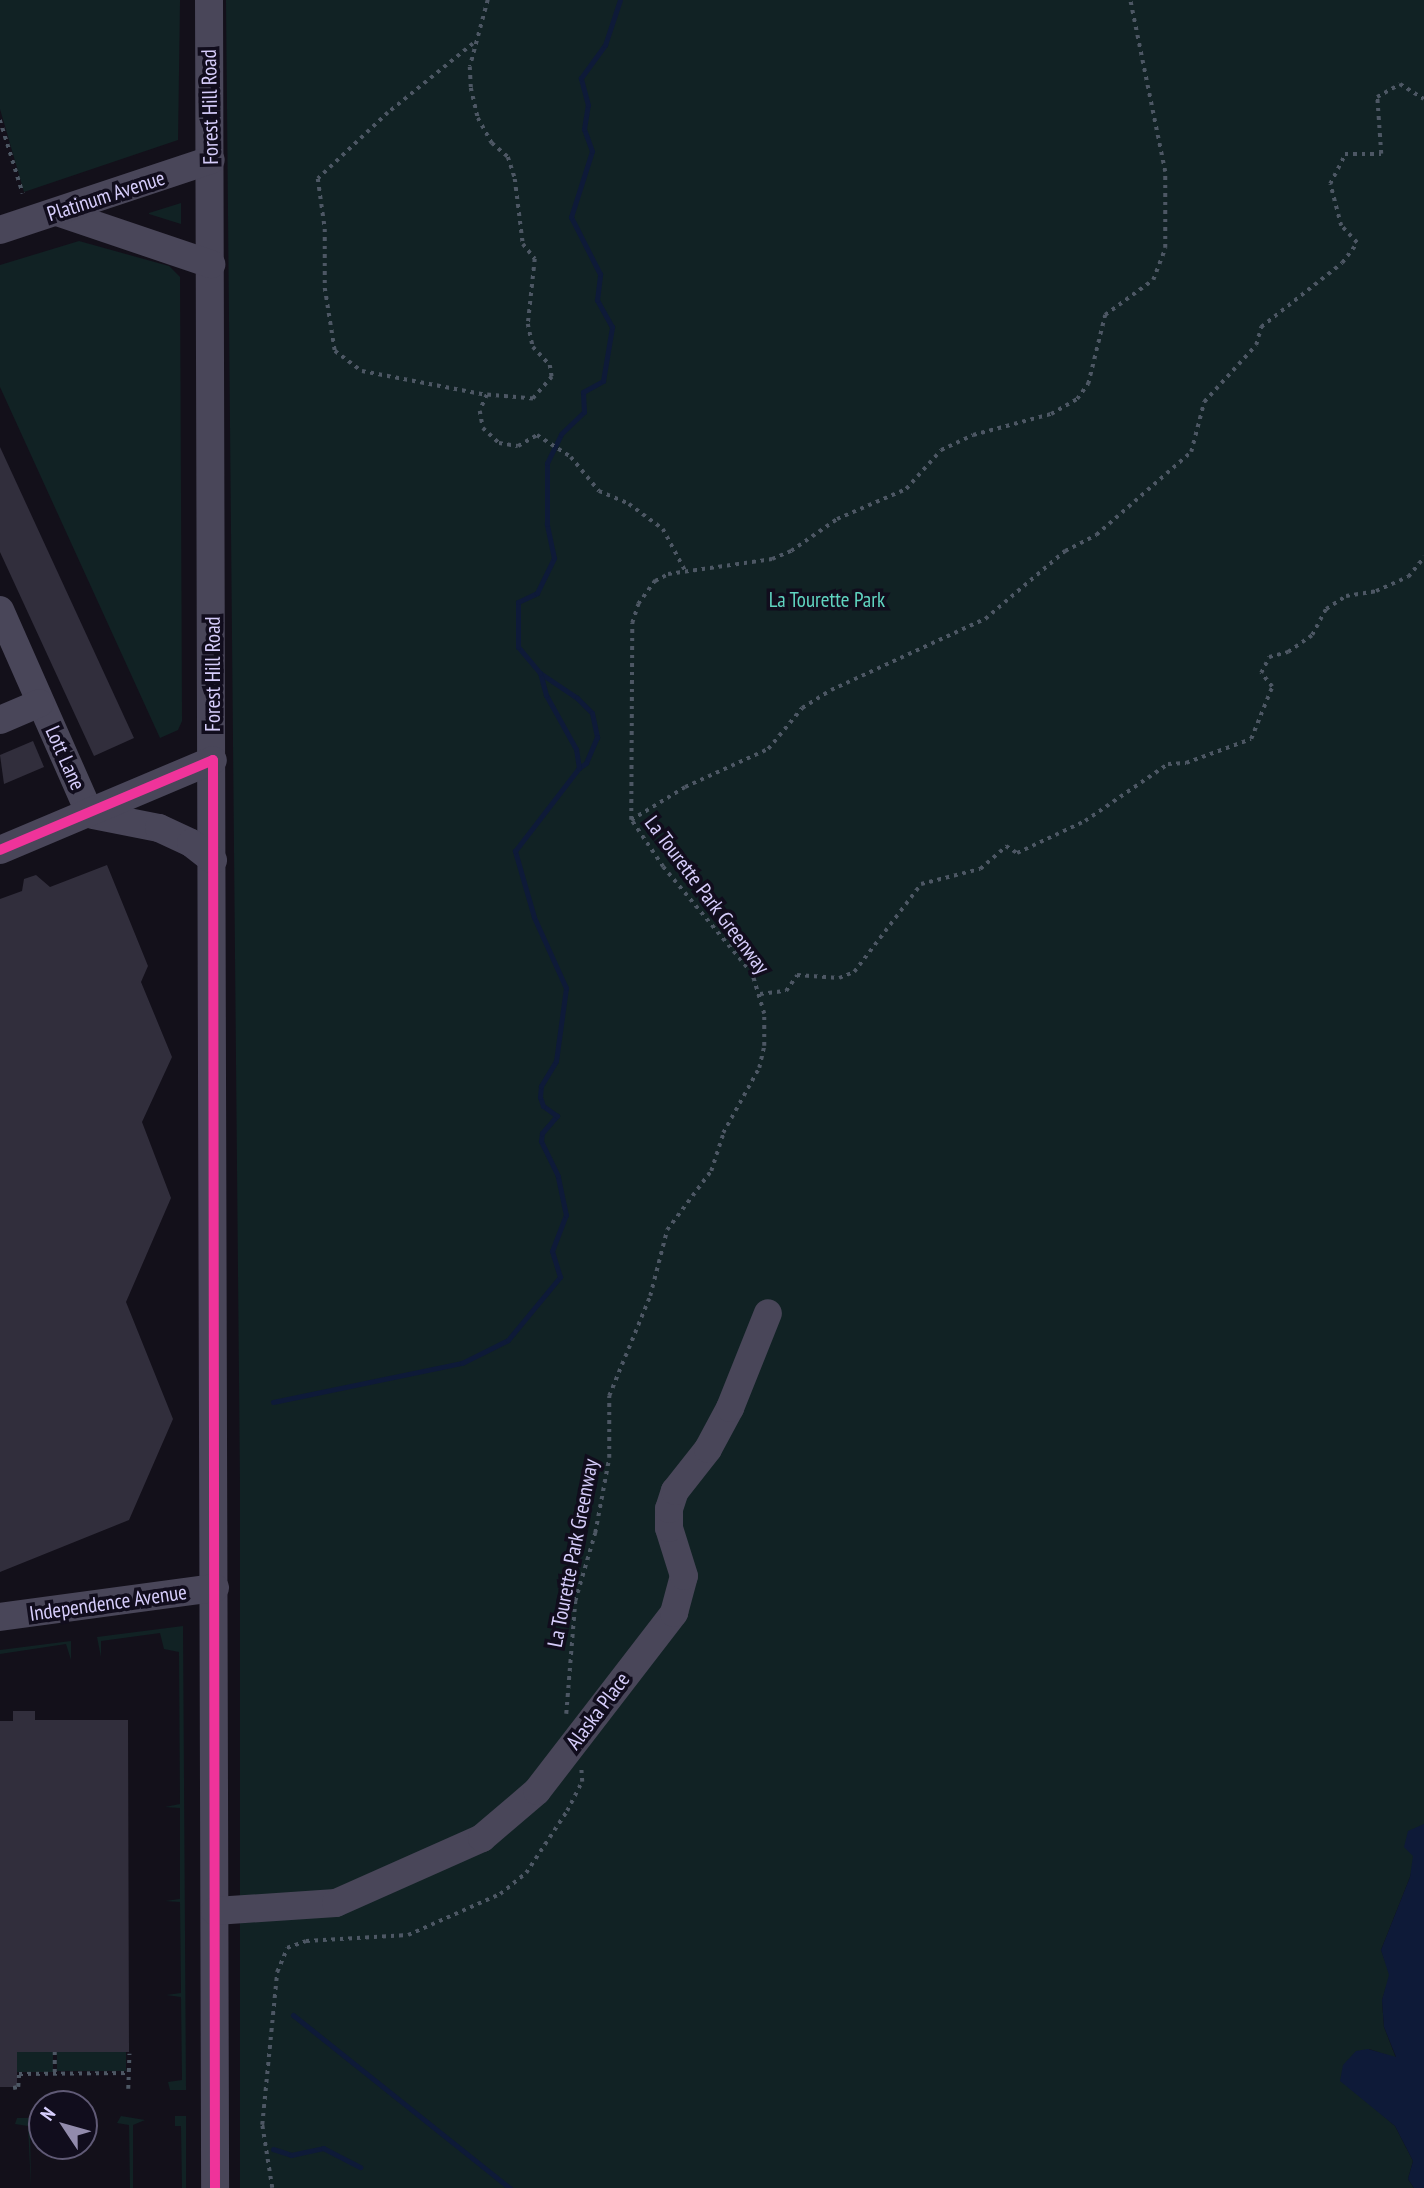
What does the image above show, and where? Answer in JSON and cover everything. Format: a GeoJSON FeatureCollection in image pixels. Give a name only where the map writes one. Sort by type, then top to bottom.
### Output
{"type":"FeatureCollection","features":[{"type":"Feature","properties":{"kind":"street","name":"Forest Hill Road"},"geometry":{"type":"LineString","coordinates":[[209,0],[215,2188]]}},
{"type":"Feature","properties":{"kind":"street","name":"Platinum Avenue"},"geometry":{"type":"LineString","coordinates":[[0,230],[211,160]]}},
{"type":"Feature","properties":{"kind":"street"},"geometry":{"type":"LineString","coordinates":[[57,212],[211,264]]}},
{"type":"Feature","properties":{"kind":"street","name":"Lott Lane"},"geometry":{"type":"LineString","coordinates":[[0,610],[90,814]]}},
{"type":"Feature","properties":{"kind":"street","name":"Lott Lane"},"geometry":{"type":"LineString","coordinates":[[0,720],[40,702]]}},
{"type":"Feature","properties":{"kind":"street"},"geometry":{"type":"LineString","coordinates":[[0,850],[213,760]]}},
{"type":"Feature","properties":{"kind":"street"},"geometry":{"type":"LineString","coordinates":[[90,814],[126,818],[159,828],[191,843],[213,860]]}},
{"type":"Feature","properties":{"kind":"street","name":"Alaska Place"},"geometry":{"type":"LineString","coordinates":[[215,1911],[336,1903],[482,1838],[537,1791],[660,1633],[683,1592],[684,1576],[669,1509],[675,1491],[708,1450],[730,1408],[768,1313]]}},
{"type":"Feature","properties":{"kind":"street","name":"Independence Avenue"},"geometry":{"type":"LineString","coordinates":[[0,1617],[215,1588]]}},
{"type":"Feature","properties":{"kind":"path"},"geometry":{"type":"LineString","coordinates":[[475,42],[388,113],[318,178],[326,229],[325,288],[335,351],[362,371],[487,395],[533,399],[552,376],[550,365],[533,347],[528,324],[535,259],[523,244],[515,179],[508,157],[492,144],[478,118],[470,67],[488,0]]}},
{"type":"Feature","properties":{"kind":"path","name":"La Tourette Park Greenway"},"geometry":{"type":"LineString","coordinates":[[271,2188],[262,2125],[277,1972],[287,1948],[306,1941],[408,1935],[514,1885],[579,1789],[582,1772],[566,1712],[571,1630],[603,1494],[609,1396],[650,1296],[667,1230],[707,1178],[729,1121],[759,1068],[764,1014],[752,974],[663,867],[631,820],[632,623],[638,604],[655,581],[686,572],[772,559],[790,551],[837,519],[906,489],[941,450],[973,435],[1051,414],[1077,399],[1088,384],[1105,315],[1153,280],[1165,247],[1165,172],[1130,0]]}},
{"type":"Feature","properties":{"kind":"path"},"geometry":{"type":"LineString","coordinates":[[631,820],[685,787],[768,749],[802,708],[831,690],[985,619],[1066,551],[1096,535],[1191,452],[1204,402],[1256,345],[1261,327],[1322,281],[1357,243],[1341,226],[1330,184],[1345,154],[1381,154],[1377,97],[1400,84],[1424,99]]}},
{"type":"Feature","properties":{"kind":"path"},"geometry":{"type":"LineString","coordinates":[[0,121],[23,194]]}},
{"type":"Feature","properties":{"kind":"path"},"geometry":{"type":"LineString","coordinates":[[487,395],[480,411],[483,428],[499,443],[518,446],[537,435],[571,457],[599,491],[629,504],[663,529],[686,572]]}},
{"type":"Feature","properties":{"kind":"path"},"geometry":{"type":"LineString","coordinates":[[760,994],[786,991],[797,975],[839,978],[854,972],[920,884],[979,869],[1006,846],[1017,853],[1096,816],[1168,764],[1186,763],[1251,739],[1272,687],[1261,673],[1269,657],[1289,652],[1312,635],[1326,609],[1336,602],[1408,577],[1424,557]]}},
{"type":"Feature","properties":{"kind":"path"},"geometry":{"type":"LineString","coordinates":[[55,2052],[55,2073]]}},
{"type":"Feature","properties":{"kind":"path"},"geometry":{"type":"LineString","coordinates":[[128,2054],[128,2089]]}},
{"type":"Feature","properties":{"kind":"path"},"geometry":{"type":"LineString","coordinates":[[13,2088],[18,2087],[19,2074],[128,2073]]}},
{"type":"Feature","properties":{"kind":"green space"},"geometry":{"type":"Polygon","coordinates":[[[0,0],[180,0],[178,140],[24,192],[0,109],[0,0]]]}},
{"type":"Feature","properties":{"kind":"green space","name":"La Tourette Park"},"geometry":{"type":"Polygon","coordinates":[[[226,0],[1424,0],[1424,1824],[1410,1877],[1381,1950],[1390,1975],[1382,2000],[1384,2027],[1396,2058],[1369,2049],[1373,2107],[1395,2126],[1413,2161],[1408,2179],[1414,2188],[240,2188],[240,1486],[226,0]]]}},
{"type":"Feature","properties":{"kind":"green space"},"geometry":{"type":"Polygon","coordinates":[[[181,203],[181,224],[149,214],[149,213],[181,203]]]}},
{"type":"Feature","properties":{"kind":"green space"},"geometry":{"type":"Polygon","coordinates":[[[79,241],[169,266],[180,277],[182,721],[178,730],[160,738],[0,387],[0,265],[79,241]]]}},
{"type":"Feature","properties":{"kind":"green space"},"geometry":{"type":"Polygon","coordinates":[[[183,1626],[186,2090],[170,2090],[168,2082],[182,2080],[181,1997],[166,1995],[181,1993],[180,1902],[165,1901],[180,1899],[180,1808],[165,1807],[180,1804],[179,1652],[164,1649],[160,1633],[101,1641],[101,1657],[97,1637],[183,1626]]]}},
{"type":"Feature","properties":{"kind":"green space"},"geometry":{"type":"Polygon","coordinates":[[[71,1641],[71,1660],[66,1644],[0,1654],[0,1650],[71,1641]]]}},
{"type":"Feature","properties":{"kind":"green space"},"geometry":{"type":"Polygon","coordinates":[[[17,2052],[53,2052],[53,2072],[17,2072],[17,2052]]]}},
{"type":"Feature","properties":{"kind":"green space"},"geometry":{"type":"Polygon","coordinates":[[[57,2052],[126,2052],[126,2071],[57,2071],[57,2052]]]}},
{"type":"Feature","properties":{"kind":"green space"},"geometry":{"type":"Polygon","coordinates":[[[121,2116],[145,2120],[133,2125],[133,2188],[130,2188],[129,2125],[117,2123],[121,2116]]]}},
{"type":"Feature","properties":{"kind":"green space"},"geometry":{"type":"Polygon","coordinates":[[[175,2116],[186,2116],[186,2188],[182,2188],[181,2126],[175,2126],[175,2116]]]}},
{"type":"Feature","properties":{"kind":"green space"},"geometry":{"type":"Polygon","coordinates":[[[17,2118],[28,2118],[28,2126],[15,2124],[17,2118]]]}},
{"type":"Feature","properties":{"kind":"water"},"geometry":{"type":"Polygon","coordinates":[[[1424,1824],[1424,2188],[1414,2188],[1408,2179],[1413,2161],[1395,2126],[1340,2081],[1343,2065],[1356,2051],[1368,2049],[1396,2057],[1384,2027],[1382,2000],[1389,1975],[1381,1950],[1410,1877],[1413,1856],[1404,1847],[1408,1831],[1424,1824]]]}},
{"type":"Feature","properties":{"kind":"building"},"geometry":{"type":"Polygon","coordinates":[[[0,447],[134,738],[94,756],[0,552],[0,447]]]}},
{"type":"Feature","properties":{"kind":"building"},"geometry":{"type":"Polygon","coordinates":[[[33,741],[44,767],[4,784],[0,755],[33,741]]]}},
{"type":"Feature","properties":{"kind":"building"},"geometry":{"type":"Polygon","coordinates":[[[107,865],[148,966],[141,982],[172,1057],[142,1122],[171,1198],[126,1302],[173,1419],[129,1520],[0,1572],[0,899],[22,891],[24,879],[36,875],[50,887],[107,865]]]}},
{"type":"Feature","properties":{"kind":"building"},"geometry":{"type":"Polygon","coordinates":[[[13,1711],[35,1711],[35,1720],[128,1720],[129,2052],[17,2052],[17,2087],[0,2087],[0,1721],[13,1721],[13,1711]]]}},
{"type":"Feature","properties":{"kind":"waterway"},"geometry":{"type":"LineString","coordinates":[[273,1402],[462,1363],[508,1340],[560,1277],[552,1251],[566,1215],[558,1176],[541,1141],[542,1133],[557,1116],[543,1106],[540,1097],[541,1086],[556,1061],[566,988],[534,917],[515,851],[579,768],[576,749],[546,695],[540,673],[518,647],[518,602],[537,593],[554,558],[547,524],[547,463],[561,434],[584,412],[583,392],[603,381],[612,327],[597,300],[600,274],[571,217],[592,151],[584,129],[588,105],[581,78],[605,45],[620,0]]}},
{"type":"Feature","properties":{"kind":"waterway"},"geometry":{"type":"LineString","coordinates":[[540,673],[577,698],[592,713],[597,737],[586,763],[579,768]]}},
{"type":"Feature","properties":{"kind":"waterway"},"geometry":{"type":"LineString","coordinates":[[293,2015],[510,2188]]}},
{"type":"Feature","properties":{"kind":"waterway"},"geometry":{"type":"LineString","coordinates":[[273,2149],[291,2155],[323,2148],[360,2167]]}},
{"type":"Feature","properties":{"kind":"transit line"},"geometry":{"type":"LineString","coordinates":[[0,850],[213,760],[215,2188]]}}]}
